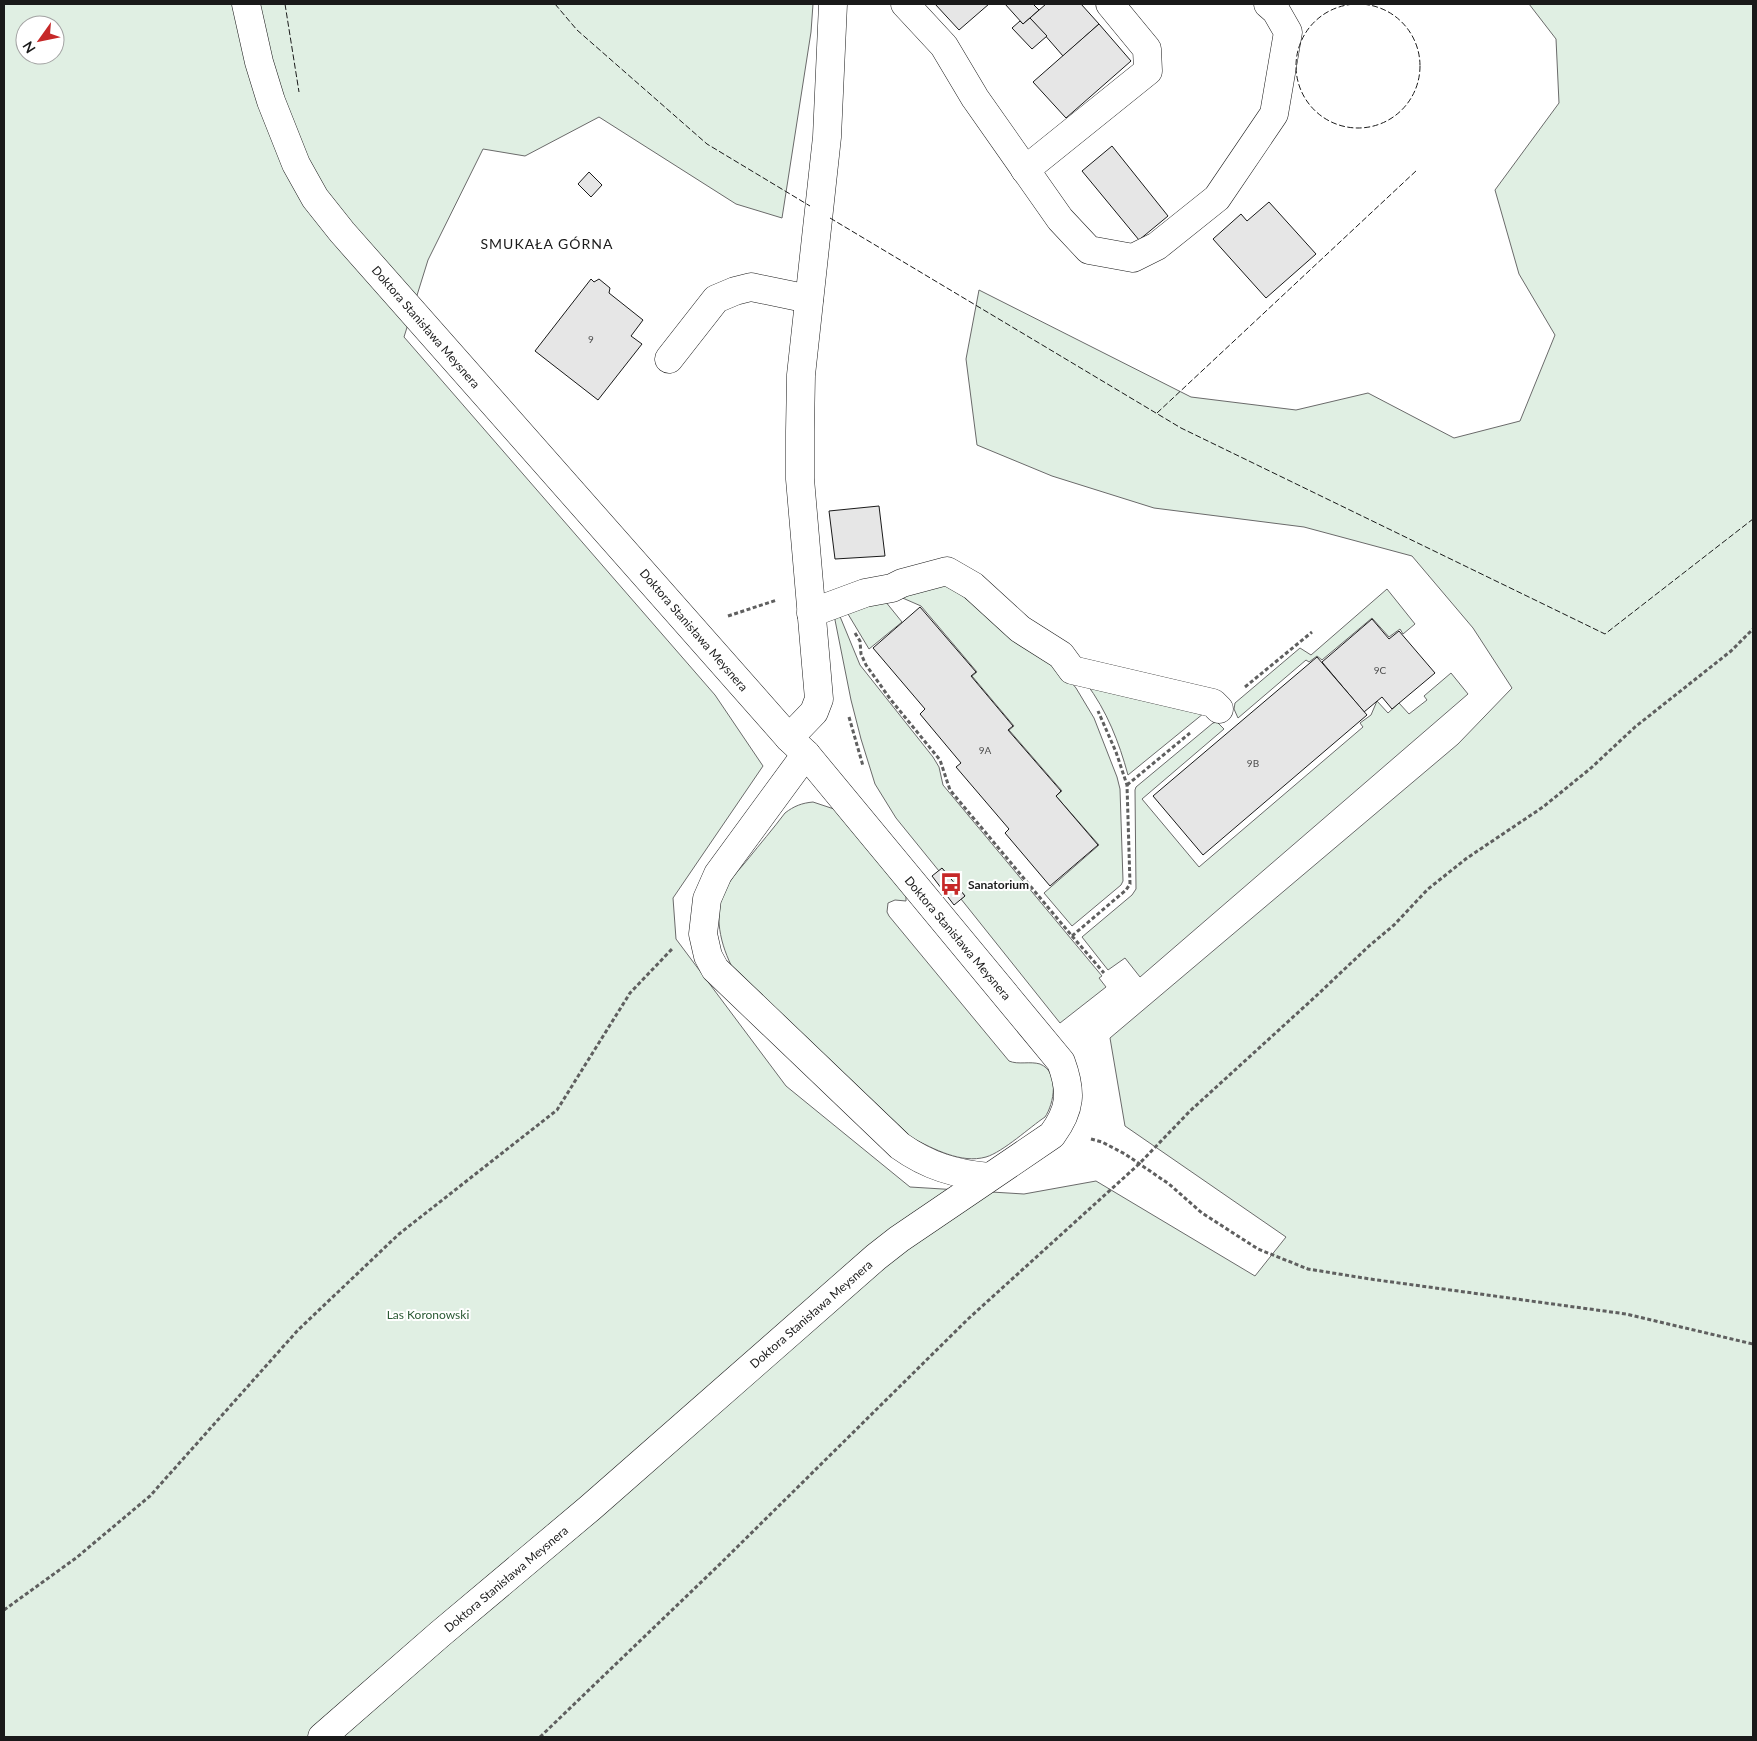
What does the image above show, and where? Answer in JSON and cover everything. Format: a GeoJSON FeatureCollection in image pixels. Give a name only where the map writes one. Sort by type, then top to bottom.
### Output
{"type":"FeatureCollection","features":[{"type":"Feature","properties":{"kind":"street","name":"Doktora Stanisława Meysnera"},"geometry":{"type":"LineString","coordinates":[[246,4],[259,62],[271,101],[296,164],[315,198],[342,232],[797,746],[1061,1062],[1068,1080],[1069,1093],[1062,1121],[1052,1135],[876,1257],[590,1508],[440,1634],[322,1737]]}},
{"type":"Feature","properties":{"kind":"street"},"geometry":{"type":"LineString","coordinates":[[833,4],[827,138],[802,375],[800,440],[800,479],[819,699],[797,746],[718,874],[706,899],[703,934],[708,956],[715,969],[900,1146],[918,1159],[938,1168],[968,1175],[989,1177]]}},
{"type":"Feature","properties":{"kind":"street"},"geometry":{"type":"LineString","coordinates":[[905,4],[944,46],[975,98],[1060,219],[1089,250],[1133,258],[1157,246],[1217,198],[1274,114],[1288,32],[1276,11],[1268,4]]}},
{"type":"Feature","properties":{"kind":"street"},"geometry":{"type":"LineString","coordinates":[[1026,170],[1148,71],[1147,49],[1110,4]]}},
{"type":"Feature","properties":{"kind":"street"},"geometry":{"type":"LineString","coordinates":[[669,359],[716,299],[751,287],[810,299]]}},
{"type":"Feature","properties":{"kind":"street"},"geometry":{"type":"LineString","coordinates":[[811,613],[865,593],[892,588],[902,583],[947,571],[972,586],[1020,630],[1061,656],[1072,670],[1213,703],[1219,708]]}},
{"type":"Feature","properties":{"kind":"path"},"geometry":{"type":"LineString","coordinates":[[838,602],[860,641],[861,654],[866,665],[891,700],[940,760],[950,790],[1104,973]]}},
{"type":"Feature","properties":{"kind":"path"},"geometry":{"type":"LineString","coordinates":[[540,1737],[735,1549],[968,1319],[1139,1164],[1190,1111],[1394,925],[1428,889],[1467,858],[1499,839],[1591,768],[1635,727],[1731,651],[1753,629]]}},
{"type":"Feature","properties":{"kind":"path"},"geometry":{"type":"LineString","coordinates":[[1072,670],[1098,713],[1116,752],[1127,785],[1130,884],[1126,890],[1072,936]]}},
{"type":"Feature","properties":{"kind":"path"},"geometry":{"type":"LineString","coordinates":[[4,1610],[76,1558],[150,1496],[298,1330],[399,1234],[557,1110],[630,993],[704,917]]}},
{"type":"Feature","properties":{"kind":"path"},"geometry":{"type":"LineString","coordinates":[[1052,1135],[1081,1137],[1102,1142],[1169,1184],[1202,1213],[1258,1249],[1308,1269],[1626,1314],[1753,1344]]}},
{"type":"Feature","properties":{"kind":"green space","name":"Las Koronowski"},"geometry":{"type":"Polygon","coordinates":[[[4,4],[813,4],[811,32],[782,218],[736,204],[599,117],[525,156],[483,149],[428,260],[404,337],[715,695],[763,766],[673,898],[676,939],[786,1086],[910,1187],[1024,1194],[1096,1181],[1255,1276],[1286,1237],[1125,1126],[1110,1038],[1458,744],[1512,688],[1473,628],[1412,556],[1304,527],[1154,508],[1052,476],[977,445],[966,359],[979,290],[1191,397],[1296,410],[1368,393],[1454,438],[1520,421],[1555,335],[1519,274],[1495,190],[1559,103],[1556,39],[1529,4],[1753,4],[1753,1737],[4,1737],[4,4]]]}},
{"type":"Feature","properties":{"kind":"green space"},"geometry":{"type":"Polygon","coordinates":[[[942,580],[1066,676],[1076,688],[1094,718],[1117,777],[1120,789],[1123,881],[1121,885],[1072,926],[1044,893],[1099,845],[1056,796],[1062,791],[1009,730],[1014,726],[972,676],[977,672],[921,606],[898,596],[942,580]]]}},
{"type":"Feature","properties":{"kind":"green space"},"geometry":{"type":"Polygon","coordinates":[[[1387,589],[1415,624],[1403,634],[1400,629],[1389,637],[1372,618],[1322,660],[1317,656],[1309,662],[1306,660],[1238,718],[1234,709],[1235,703],[1300,648],[1311,655],[1387,589]]]}},
{"type":"Feature","properties":{"kind":"green space"},"geometry":{"type":"Polygon","coordinates":[[[885,601],[902,622],[869,649],[845,609],[885,601]]]}},
{"type":"Feature","properties":{"kind":"green space"},"geometry":{"type":"Polygon","coordinates":[[[839,614],[860,665],[933,757],[939,767],[943,785],[1102,976],[1099,978],[1106,987],[1060,1023],[961,899],[965,896],[942,868],[939,871],[896,818],[875,784],[851,700],[835,620],[835,615],[839,614]]]}},
{"type":"Feature","properties":{"kind":"green space"},"geometry":{"type":"Polygon","coordinates":[[[1451,673],[1468,694],[1140,977],[1125,958],[1108,970],[1082,937],[1132,895],[1136,889],[1136,787],[1213,723],[1217,722],[1224,729],[1142,799],[1199,867],[1363,727],[1360,723],[1371,715],[1377,701],[1388,713],[1399,703],[1409,714],[1427,700],[1424,696],[1451,673]]]}},
{"type":"Feature","properties":{"kind":"green space"},"geometry":{"type":"Polygon","coordinates":[[[1086,683],[1209,709],[1128,775],[1112,727],[1086,683]]]}},
{"type":"Feature","properties":{"kind":"green space"},"geometry":{"type":"Polygon","coordinates":[[[813,802],[834,809],[906,896],[906,901],[895,900],[888,903],[887,912],[889,916],[1009,1061],[1040,1064],[1050,1074],[1053,1081],[1053,1097],[1045,1117],[993,1154],[977,1159],[967,1159],[938,1151],[912,1138],[731,965],[723,945],[719,924],[720,903],[729,883],[785,813],[798,805],[813,802]]]}},
{"type":"Feature","properties":{"kind":"building"},"geometry":{"type":"Polygon","coordinates":[[[935,4],[989,4],[959,30],[935,4]]]}},
{"type":"Feature","properties":{"kind":"building"},"geometry":{"type":"Polygon","coordinates":[[[1005,4],[1033,4],[1039,10],[1023,24],[1005,4]]]}},
{"type":"Feature","properties":{"kind":"building"},"geometry":{"type":"Polygon","coordinates":[[[1046,4],[1081,4],[1099,24],[1063,56],[1030,18],[1046,4]]]}},
{"type":"Feature","properties":{"kind":"building"},"geometry":{"type":"Polygon","coordinates":[[[1030,18],[1047,36],[1032,49],[1012,28],[1020,21],[1023,24],[1030,18]]]}},
{"type":"Feature","properties":{"kind":"building"},"geometry":{"type":"Polygon","coordinates":[[[1099,24],[1131,61],[1066,118],[1033,82],[1099,24]]]}},
{"type":"Feature","properties":{"kind":"building"},"geometry":{"type":"Polygon","coordinates":[[[1112,146],[1168,216],[1139,240],[1082,171],[1112,146]]]}},
{"type":"Feature","properties":{"kind":"building"},"geometry":{"type":"Polygon","coordinates":[[[589,172],[602,185],[591,197],[578,184],[589,172]]]}},
{"type":"Feature","properties":{"kind":"building"},"geometry":{"type":"Polygon","coordinates":[[[1269,202],[1316,254],[1266,298],[1213,239],[1241,214],[1247,221],[1269,202]]]}},
{"type":"Feature","properties":{"kind":"building"},"geometry":{"type":"Polygon","coordinates":[[[591,279],[594,282],[599,279],[610,288],[609,293],[643,320],[631,336],[642,344],[598,400],[535,351],[591,279]]]}},
{"type":"Feature","properties":{"kind":"building"},"geometry":{"type":"Polygon","coordinates":[[[879,506],[885,556],[835,559],[829,511],[879,506]]]}},
{"type":"Feature","properties":{"kind":"building"},"geometry":{"type":"Polygon","coordinates":[[[920,607],[976,672],[971,676],[1013,726],[1008,730],[1061,791],[1056,796],[1098,845],[1050,886],[1005,833],[1009,829],[956,767],[961,763],[920,714],[925,709],[873,648],[920,607]]]}},
{"type":"Feature","properties":{"kind":"building"},"geometry":{"type":"Polygon","coordinates":[[[1372,619],[1389,639],[1399,631],[1435,673],[1392,709],[1382,697],[1364,712],[1322,662],[1372,619]]]}},
{"type":"Feature","properties":{"kind":"building"},"geometry":{"type":"Polygon","coordinates":[[[1317,657],[1367,715],[1203,855],[1153,796],[1317,657]]]}},
{"type":"Feature","properties":{"kind":"building"},"geometry":{"type":"Polygon","coordinates":[[[942,868],[965,896],[954,905],[932,876],[942,868]]]}},
{"type":"Feature","properties":{"kind":"fence"},"geometry":{"type":"LineString","coordinates":[[285,4],[299,92]]}},
{"type":"Feature","properties":{"kind":"fence"},"geometry":{"type":"LineString","coordinates":[[555,4],[577,30],[707,144],[810,206]]}},
{"type":"Feature","properties":{"kind":"fence"},"geometry":{"type":"LineString","coordinates":[[1358,4],[1382,9],[1402,22],[1415,42],[1420,66],[1415,90],[1402,110],[1382,123],[1358,128],[1334,123],[1314,110],[1301,90],[1296,66],[1301,42],[1314,22],[1334,9],[1358,4]]}},
{"type":"Feature","properties":{"kind":"fence"},"geometry":{"type":"LineString","coordinates":[[1157,413],[1417,170]]}},
{"type":"Feature","properties":{"kind":"fence"},"geometry":{"type":"LineString","coordinates":[[830,218],[1181,428],[1605,634],[1753,519]]}},
{"type":"Feature","properties":{"kind":"place","name":"Sanatorium"},"geometry":{"type":"Point","coordinates":[951,884]}},
{"type":"Feature","properties":{"kind":"district","name":"SMUKAŁA GÓRNA"},"geometry":{"type":"Point","coordinates":[547,243]}}]}
